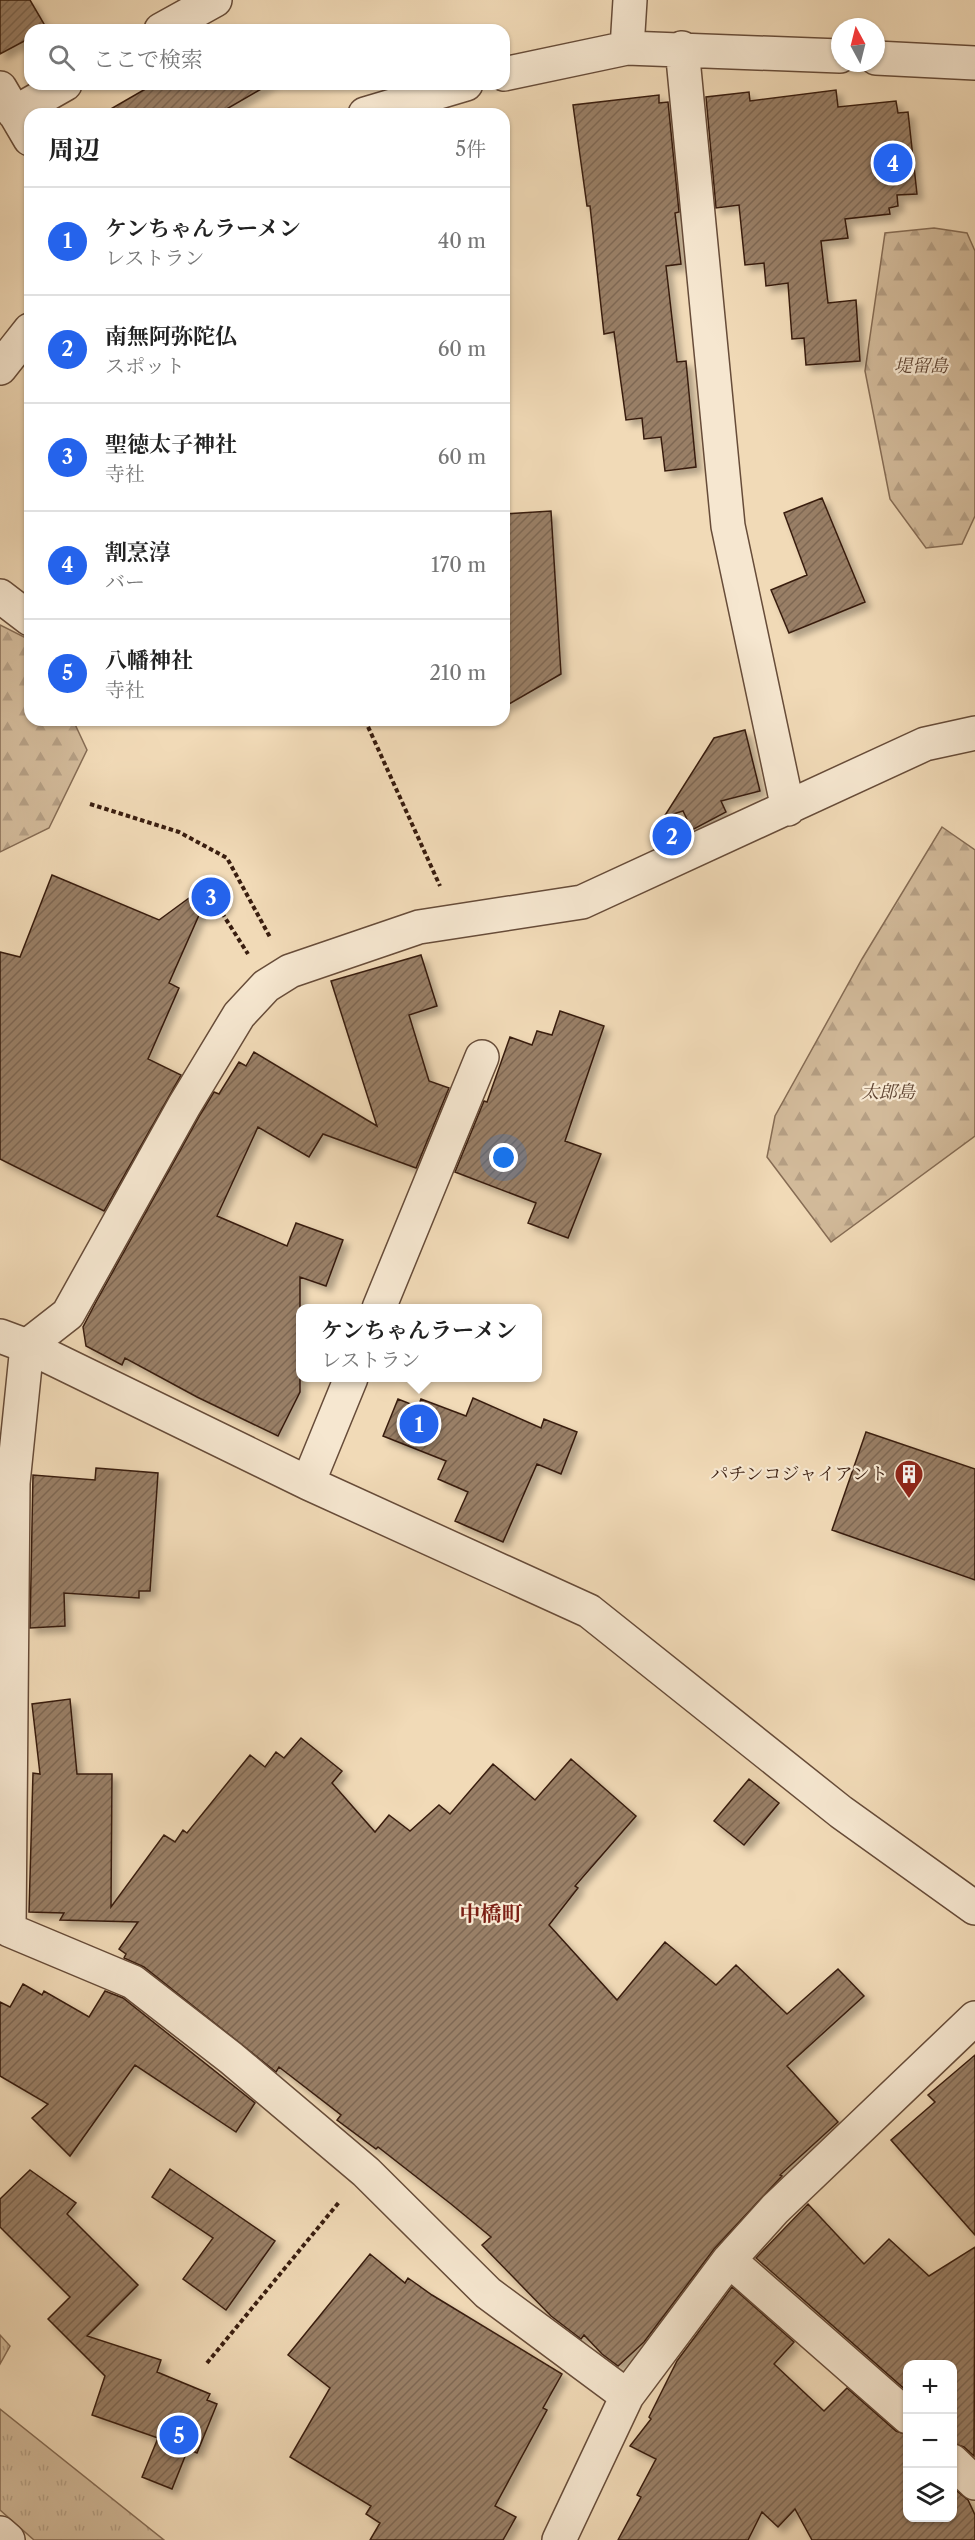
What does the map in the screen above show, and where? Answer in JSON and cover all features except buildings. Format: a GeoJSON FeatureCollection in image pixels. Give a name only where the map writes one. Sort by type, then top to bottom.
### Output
{"type":"FeatureCollection","features":[{"type":"Feature","properties":{"kind":"street"},"geometry":{"type":"LineString","coordinates":[[172,24],[215,0]]}},
{"type":"Feature","properties":{"kind":"street"},"geometry":{"type":"LineString","coordinates":[[627,48],[630,0]]}},
{"type":"Feature","properties":{"kind":"street"},"geometry":{"type":"LineString","coordinates":[[510,73],[627,48],[682,48],[831,56]]}},
{"type":"Feature","properties":{"kind":"street"},"geometry":{"type":"LineString","coordinates":[[682,48],[728,526],[788,809]]}},
{"type":"Feature","properties":{"kind":"street"},"geometry":{"type":"LineString","coordinates":[[885,58],[975,63]]}},
{"type":"Feature","properties":{"kind":"street"},"geometry":{"type":"LineString","coordinates":[[15,113],[55,90]]}},
{"type":"Feature","properties":{"kind":"street"},"geometry":{"type":"LineString","coordinates":[[385,108],[446,90]]}},
{"type":"Feature","properties":{"kind":"street"},"geometry":{"type":"LineString","coordinates":[[0,369],[24,338]]}},
{"type":"Feature","properties":{"kind":"street"},"geometry":{"type":"LineString","coordinates":[[0,596],[24,614]]}},
{"type":"Feature","properties":{"kind":"street"},"geometry":{"type":"LineString","coordinates":[[14,1341],[68,1314],[190,1096],[239,1015],[278,978],[419,927],[582,902],[925,744],[975,733]]}},
{"type":"Feature","properties":{"kind":"street"},"geometry":{"type":"LineString","coordinates":[[381,1304],[482,1057]]}},
{"type":"Feature","properties":{"kind":"street"},"geometry":{"type":"LineString","coordinates":[[14,1341],[308,1483],[589,1611],[841,1812],[975,1908]]}},
{"type":"Feature","properties":{"kind":"street"},"geometry":{"type":"LineString","coordinates":[[14,1341],[5,1933],[133,1982],[231,2058],[366,2172],[488,2294],[627,2396]]}},
{"type":"Feature","properties":{"kind":"street"},"geometry":{"type":"LineString","coordinates":[[308,1483],[349,1382]]}},
{"type":"Feature","properties":{"kind":"street"},"geometry":{"type":"LineString","coordinates":[[559,2540],[627,2396],[729,2260],[775,2209],[975,2018]]}},
{"type":"Feature","properties":{"kind":"street"},"geometry":{"type":"LineString","coordinates":[[729,2260],[905,2414]]}},
{"type":"Feature","properties":{"kind":"street"},"geometry":{"type":"LineString","coordinates":[[957,2466],[975,2483]]}},
{"type":"Feature","properties":{"kind":"street"},"geometry":{"type":"LineString","coordinates":[[0,2533],[8,2540]]}},
{"type":"Feature","properties":{"kind":"path"},"geometry":{"type":"LineString","coordinates":[[368,726],[456,922]]}},
{"type":"Feature","properties":{"kind":"path"},"geometry":{"type":"LineString","coordinates":[[90,804],[179,832],[227,858],[278,978]]}},
{"type":"Feature","properties":{"kind":"path"},"geometry":{"type":"LineString","coordinates":[[222,913],[278,978]]}},
{"type":"Feature","properties":{"kind":"path"},"geometry":{"type":"LineString","coordinates":[[207,2363],[366,2172]]}},
{"type":"Feature","properties":{"kind":"green space","name":"堤留島"},"geometry":{"type":"Polygon","coordinates":[[[934,228],[967,233],[975,251],[975,516],[962,544],[926,548],[890,499],[865,371],[885,233],[934,228]]]}},
{"type":"Feature","properties":{"kind":"green space"},"geometry":{"type":"Polygon","coordinates":[[[0,625],[24,637],[24,726],[76,726],[87,750],[49,828],[0,852],[0,625]]]}},
{"type":"Feature","properties":{"kind":"green space","name":"太郎島"},"geometry":{"type":"Polygon","coordinates":[[[942,827],[975,850],[975,1136],[831,1242],[767,1157],[775,1116],[862,959],[942,827]]]}},
{"type":"Feature","properties":{"kind":"green space"},"geometry":{"type":"Polygon","coordinates":[[[0,2335],[10,2346],[0,2364],[0,2335]]]}},
{"type":"Feature","properties":{"kind":"green space"},"geometry":{"type":"Polygon","coordinates":[[[0,2409],[164,2540],[34,2540],[0,2510],[0,2409]]]}},
{"type":"Feature","properties":{"kind":"place","name":"割烹淳"},"geometry":{"type":"Point","coordinates":[893,163]}},
{"type":"Feature","properties":{"kind":"place","name":"南無阿弥陀仏"},"geometry":{"type":"Point","coordinates":[672,836]}},
{"type":"Feature","properties":{"kind":"place","name":"聖徳太子神社"},"geometry":{"type":"Point","coordinates":[211,897]}},
{"type":"Feature","properties":{"kind":"place","name":"ケンちゃんラーメン"},"geometry":{"type":"Point","coordinates":[419,1424]}},
{"type":"Feature","properties":{"kind":"place","name":"パチンコジャイアント"},"geometry":{"type":"Point","coordinates":[909,1500]}},
{"type":"Feature","properties":{"kind":"place","name":"八幡神社"},"geometry":{"type":"Point","coordinates":[179,2435]}},
{"type":"Feature","properties":{"kind":"district","name":"中橋町"},"geometry":{"type":"Point","coordinates":[491,1914]}}]}
